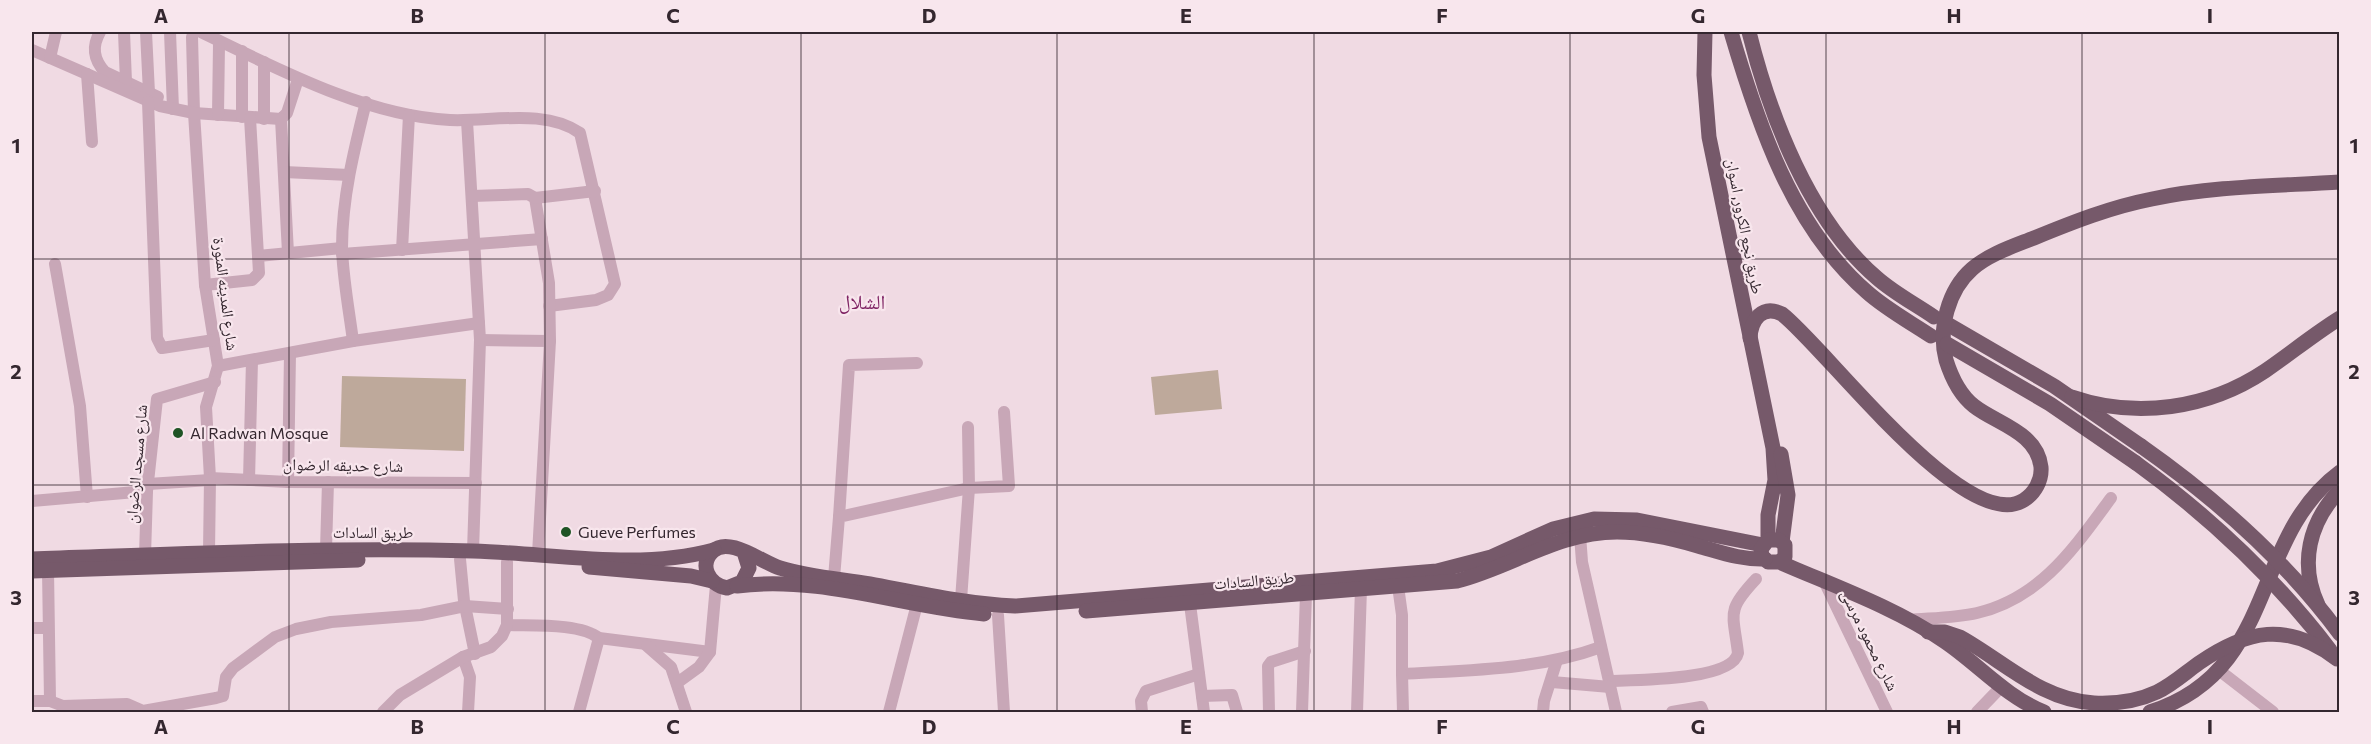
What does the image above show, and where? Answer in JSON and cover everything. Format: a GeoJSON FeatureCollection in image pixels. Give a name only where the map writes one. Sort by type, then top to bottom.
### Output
{"type":"FeatureCollection","features":[{"type":"Feature","properties":{"kind":"main road","name":"طريق نجع الكرور, اسوان"},"geometry":{"type":"LineString","coordinates":[[1706,32],[1705,85],[1710,137],[1770,426],[1775,480],[1768,515],[1771,550]]}},
{"type":"Feature","properties":{"kind":"main road"},"geometry":{"type":"LineString","coordinates":[[1731,32],[1761,125],[1787,184],[1814,230],[1840,265],[1867,293],[1931,336]]}},
{"type":"Feature","properties":{"kind":"main road"},"geometry":{"type":"LineString","coordinates":[[1749,32],[1775,117],[1800,172],[1827,219],[1849,249],[1877,278],[1934,317]]}},
{"type":"Feature","properties":{"kind":"main road"},"geometry":{"type":"LineString","coordinates":[[1750,338],[1752,323],[1757,315],[1769,310],[1782,314],[1918,454],[1947,478],[1973,493],[1998,505],[2010,505],[2032,494],[2039,483],[2041,470],[2039,458],[2022,435],[1972,405],[1956,383],[1945,356],[1943,337],[1950,300],[1972,269],[2004,250],[2056,229],[2136,202],[2209,191],[2340,182]]}},
{"type":"Feature","properties":{"kind":"main road"},"geometry":{"type":"LineString","coordinates":[[2072,398],[2099,407],[2129,410],[2159,408],[2203,400],[2249,380],[2340,318]]}},
{"type":"Feature","properties":{"kind":"main road"},"geometry":{"type":"LineString","coordinates":[[1949,325],[2072,398],[2182,475],[2236,522],[2319,608],[2340,634]]}},
{"type":"Feature","properties":{"kind":"main road"},"geometry":{"type":"LineString","coordinates":[[1947,344],[2050,404],[2172,489],[2242,552],[2287,597],[2338,661]]}},
{"type":"Feature","properties":{"kind":"main road","name":"طريق نجع الكرور, اسوان"},"geometry":{"type":"LineString","coordinates":[[1770,426],[1779,448],[1787,483],[1787,519],[1771,550]]}},
{"type":"Feature","properties":{"kind":"main road"},"geometry":{"type":"LineString","coordinates":[[2150,712],[2193,693],[2220,671],[2259,605],[2296,522],[2313,496],[2340,472]]}},
{"type":"Feature","properties":{"kind":"main road"},"geometry":{"type":"LineString","coordinates":[[2319,608],[2309,577],[2309,545],[2320,515],[2340,489]]}},
{"type":"Feature","properties":{"kind":"main road"},"geometry":{"type":"LineString","coordinates":[[1734,538],[1753,530],[1768,515]]}},
{"type":"Feature","properties":{"kind":"main road","name":"طريق السادات"},"geometry":{"type":"LineString","coordinates":[[744,552],[783,569],[961,600],[998,605],[1031,605],[1437,571],[1491,557],[1553,529],[1594,519],[1637,520],[1734,538],[1771,550]]}},
{"type":"Feature","properties":{"kind":"main road","name":"طريق السادات"},"geometry":{"type":"LineString","coordinates":[[737,586],[793,584],[998,615],[1035,615],[1190,604],[1361,588],[1439,584],[1483,574],[1551,544],[1580,535],[1638,533],[1676,540],[1738,557],[1771,550]]}},
{"type":"Feature","properties":{"kind":"main road"},"geometry":{"type":"LineString","coordinates":[[729,545],[744,552],[748,562],[748,573],[737,586],[727,588],[714,583],[706,565],[714,550],[729,545]]}},
{"type":"Feature","properties":{"kind":"main road","name":"طريق السادات"},"geometry":{"type":"LineString","coordinates":[[32,559],[326,550],[473,551],[656,560],[685,557],[714,550]]}},
{"type":"Feature","properties":{"kind":"main road"},"geometry":{"type":"LineString","coordinates":[[1771,550],[1824,581],[1928,632],[2019,699],[2044,712]]}},
{"type":"Feature","properties":{"kind":"main road","name":"طريق السادات"},"geometry":{"type":"LineString","coordinates":[[32,571],[460,559],[684,576],[714,583]]}},
{"type":"Feature","properties":{"kind":"main road"},"geometry":{"type":"LineString","coordinates":[[1928,632],[1945,632],[1960,637],[2045,691],[2069,699],[2093,703],[2133,700],[2159,692],[2231,642],[2252,636],[2273,634],[2296,638],[2318,646],[2338,661]]}},
{"type":"Feature","properties":{"kind":"street"},"geometry":{"type":"LineString","coordinates":[[50,58],[56,32]]}},
{"type":"Feature","properties":{"kind":"street"},"geometry":{"type":"LineString","coordinates":[[100,32],[94,48],[99,65],[105,72],[149,97]]}},
{"type":"Feature","properties":{"kind":"street"},"geometry":{"type":"LineString","coordinates":[[123,32],[126,82]]}},
{"type":"Feature","properties":{"kind":"street"},"geometry":{"type":"LineString","coordinates":[[146,32],[157,338],[162,348],[214,340]]}},
{"type":"Feature","properties":{"kind":"street"},"geometry":{"type":"LineString","coordinates":[[173,106],[171,32],[197,34],[238,49],[298,79],[409,115],[466,121],[532,119],[574,129],[583,140],[615,284],[613,290],[596,300],[549,306]]}},
{"type":"Feature","properties":{"kind":"street"},"geometry":{"type":"LineString","coordinates":[[197,34],[219,44],[238,49]]}},
{"type":"Feature","properties":{"kind":"street","name":"شارع المدينه المنورة"},"geometry":{"type":"LineString","coordinates":[[197,34],[194,113],[205,285],[218,366],[206,407],[210,476],[209,553]]}},
{"type":"Feature","properties":{"kind":"street"},"geometry":{"type":"LineString","coordinates":[[218,115],[219,44]]}},
{"type":"Feature","properties":{"kind":"street"},"geometry":{"type":"LineString","coordinates":[[205,285],[255,279],[259,273],[238,49]]}},
{"type":"Feature","properties":{"kind":"street"},"geometry":{"type":"LineString","coordinates":[[32,50],[87,74],[194,113],[281,119],[287,113],[298,79]]}},
{"type":"Feature","properties":{"kind":"street"},"geometry":{"type":"LineString","coordinates":[[264,62],[264,119]]}},
{"type":"Feature","properties":{"kind":"street"},"geometry":{"type":"LineString","coordinates":[[87,74],[92,142]]}},
{"type":"Feature","properties":{"kind":"street"},"geometry":{"type":"LineString","coordinates":[[353,341],[342,251],[349,175],[366,102]]}},
{"type":"Feature","properties":{"kind":"street"},"geometry":{"type":"LineString","coordinates":[[402,250],[409,115]]}},
{"type":"Feature","properties":{"kind":"street"},"geometry":{"type":"LineString","coordinates":[[281,119],[288,253]]}},
{"type":"Feature","properties":{"kind":"street"},"geometry":{"type":"LineString","coordinates":[[466,121],[480,340],[473,551]]}},
{"type":"Feature","properties":{"kind":"street"},"geometry":{"type":"LineString","coordinates":[[284,172],[349,175]]}},
{"type":"Feature","properties":{"kind":"street"},"geometry":{"type":"LineString","coordinates":[[472,196],[528,194],[536,198],[595,191]]}},
{"type":"Feature","properties":{"kind":"street"},"geometry":{"type":"LineString","coordinates":[[536,198],[549,306],[550,341],[538,554]]}},
{"type":"Feature","properties":{"kind":"street"},"geometry":{"type":"LineString","coordinates":[[258,256],[402,250],[542,239]]}},
{"type":"Feature","properties":{"kind":"street"},"geometry":{"type":"LineString","coordinates":[[55,264],[80,406],[87,497]]}},
{"type":"Feature","properties":{"kind":"street"},"geometry":{"type":"LineString","coordinates":[[218,366],[353,341],[479,323]]}},
{"type":"Feature","properties":{"kind":"street"},"geometry":{"type":"LineString","coordinates":[[480,340],[550,341]]}},
{"type":"Feature","properties":{"kind":"street"},"geometry":{"type":"LineString","coordinates":[[288,482],[290,353]]}},
{"type":"Feature","properties":{"kind":"street"},"geometry":{"type":"LineString","coordinates":[[249,480],[252,360]]}},
{"type":"Feature","properties":{"kind":"street"},"geometry":{"type":"LineString","coordinates":[[834,578],[849,365],[917,363]]}},
{"type":"Feature","properties":{"kind":"street","name":"شارع مسجد الرضوان"},"geometry":{"type":"LineString","coordinates":[[145,555],[148,483],[158,398],[214,382]]}},
{"type":"Feature","properties":{"kind":"street"},"geometry":{"type":"LineString","coordinates":[[839,517],[969,488],[1009,486],[1004,412]]}},
{"type":"Feature","properties":{"kind":"street"},"geometry":{"type":"LineString","coordinates":[[961,600],[969,488],[968,427]]}},
{"type":"Feature","properties":{"kind":"street","name":"شارع حديقه الرضوان"},"geometry":{"type":"LineString","coordinates":[[32,501],[87,497],[148,483],[210,476],[288,482],[476,483]]}},
{"type":"Feature","properties":{"kind":"street"},"geometry":{"type":"LineString","coordinates":[[326,550],[328,482]]}},
{"type":"Feature","properties":{"kind":"street"},"geometry":{"type":"LineString","coordinates":[[1907,620],[1974,614],[2023,594],[2045,579],[2064,560],[2111,498]]}},
{"type":"Feature","properties":{"kind":"street"},"geometry":{"type":"LineString","coordinates":[[1580,535],[1582,562],[1616,712]]}},
{"type":"Feature","properties":{"kind":"street"},"geometry":{"type":"LineString","coordinates":[[460,559],[465,606],[476,654]]}},
{"type":"Feature","properties":{"kind":"street"},"geometry":{"type":"LineString","coordinates":[[383,712],[400,695],[463,657],[476,654],[496,644],[507,625],[507,562]]}},
{"type":"Feature","properties":{"kind":"street"},"geometry":{"type":"LineString","coordinates":[[48,570],[50,701]]}},
{"type":"Feature","properties":{"kind":"street"},"geometry":{"type":"LineString","coordinates":[[1552,682],[1610,684],[1692,676],[1731,665],[1738,653],[1732,610],[1734,603],[1756,579]]}},
{"type":"Feature","properties":{"kind":"street","name":"شارع محمود مرسى"},"geometry":{"type":"LineString","coordinates":[[1824,581],[1887,712]]}},
{"type":"Feature","properties":{"kind":"street"},"geometry":{"type":"LineString","coordinates":[[677,682],[699,667],[710,652],[714,583]]}},
{"type":"Feature","properties":{"kind":"street"},"geometry":{"type":"LineString","coordinates":[[1398,586],[1402,615],[1403,712]]}},
{"type":"Feature","properties":{"kind":"street"},"geometry":{"type":"LineString","coordinates":[[1357,712],[1361,588]]}},
{"type":"Feature","properties":{"kind":"street"},"geometry":{"type":"LineString","coordinates":[[1302,712],[1306,594]]}},
{"type":"Feature","properties":{"kind":"street"},"geometry":{"type":"LineString","coordinates":[[890,712],[918,604]]}},
{"type":"Feature","properties":{"kind":"street"},"geometry":{"type":"LineString","coordinates":[[1190,604],[1204,712]]}},
{"type":"Feature","properties":{"kind":"street"},"geometry":{"type":"LineString","coordinates":[[32,701],[50,701],[63,706],[127,704],[143,711],[216,698],[223,696],[226,677],[233,668],[275,637],[296,629],[331,622],[422,615],[465,606],[508,609]]}},
{"type":"Feature","properties":{"kind":"street"},"geometry":{"type":"LineString","coordinates":[[998,615],[1004,712]]}},
{"type":"Feature","properties":{"kind":"street"},"geometry":{"type":"LineString","coordinates":[[507,625],[571,629],[591,632],[599,638],[646,646],[710,652]]}},
{"type":"Feature","properties":{"kind":"street"},"geometry":{"type":"LineString","coordinates":[[32,628],[48,628]]}},
{"type":"Feature","properties":{"kind":"street"},"geometry":{"type":"LineString","coordinates":[[579,712],[599,638]]}},
{"type":"Feature","properties":{"kind":"street"},"geometry":{"type":"LineString","coordinates":[[646,646],[671,667],[686,712]]}},
{"type":"Feature","properties":{"kind":"street"},"geometry":{"type":"LineString","coordinates":[[1402,674],[1557,660],[1601,647]]}},
{"type":"Feature","properties":{"kind":"street"},"geometry":{"type":"LineString","coordinates":[[1269,712],[1268,666],[1271,662],[1305,651]]}},
{"type":"Feature","properties":{"kind":"street"},"geometry":{"type":"LineString","coordinates":[[463,657],[470,677],[468,712]]}},
{"type":"Feature","properties":{"kind":"street"},"geometry":{"type":"LineString","coordinates":[[1543,712],[1544,701],[1552,682],[1557,660]]}},
{"type":"Feature","properties":{"kind":"street"},"geometry":{"type":"LineString","coordinates":[[2220,671],[2273,712]]}},
{"type":"Feature","properties":{"kind":"street"},"geometry":{"type":"LineString","coordinates":[[1142,712],[1142,701],[1146,691],[1199,674]]}},
{"type":"Feature","properties":{"kind":"street"},"geometry":{"type":"LineString","coordinates":[[1977,712],[2002,686]]}},
{"type":"Feature","properties":{"kind":"street"},"geometry":{"type":"LineString","coordinates":[[1202,696],[1233,695],[1237,712]]}},
{"type":"Feature","properties":{"kind":"street"},"geometry":{"type":"LineString","coordinates":[[1672,712],[1701,707],[1703,712]]}},
{"type":"Feature","properties":{"kind":"shaded area"},"geometry":{"type":"Polygon","coordinates":[[[1218,370],[1222,409],[1155,415],[1151,377],[1218,370]]]}},
{"type":"Feature","properties":{"kind":"shaded area"},"geometry":{"type":"Polygon","coordinates":[[[342,376],[466,379],[464,451],[340,447],[342,376]]]}},
{"type":"Feature","properties":{"kind":"place","name":"Al Radwan Mosque"},"geometry":{"type":"Point","coordinates":[178,433]}},
{"type":"Feature","properties":{"kind":"place","name":"Gueve Perfumes"},"geometry":{"type":"Point","coordinates":[566,532]}},
{"type":"Feature","properties":{"kind":"district","name":"الشلال"},"geometry":{"type":"Point","coordinates":[862,302]}}]}
